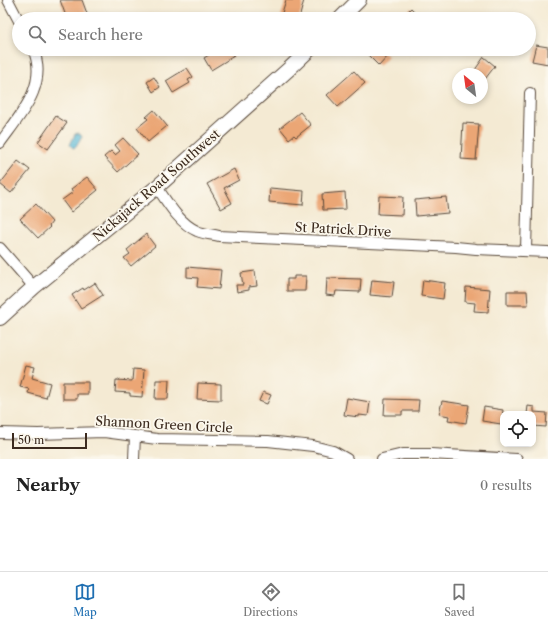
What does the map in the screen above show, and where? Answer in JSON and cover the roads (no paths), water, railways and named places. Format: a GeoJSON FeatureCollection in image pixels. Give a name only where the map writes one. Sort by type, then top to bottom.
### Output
{"type":"FeatureCollection","features":[{"type":"Feature","properties":{"kind":"street"},"geometry":{"type":"LineString","coordinates":[[8,0],[14,12]]}},
{"type":"Feature","properties":{"kind":"street"},"geometry":{"type":"LineString","coordinates":[[347,12],[359,0]]}},
{"type":"Feature","properties":{"kind":"street"},"geometry":{"type":"LineString","coordinates":[[0,143],[20,116],[35,91],[38,73],[36,56]]}},
{"type":"Feature","properties":{"kind":"street","name":"Nickajack Road Southwest"},"geometry":{"type":"LineString","coordinates":[[0,318],[34,287],[157,187],[303,56]]}},
{"type":"Feature","properties":{"kind":"street"},"geometry":{"type":"LineString","coordinates":[[526,250],[530,93]]}},
{"type":"Feature","properties":{"kind":"street","name":"St Patrick Drive"},"geometry":{"type":"LineString","coordinates":[[157,187],[184,222],[197,231],[219,236],[548,252]]}},
{"type":"Feature","properties":{"kind":"street"},"geometry":{"type":"LineString","coordinates":[[0,248],[34,287]]}},
{"type":"Feature","properties":{"kind":"street","name":"Shannon Green Circle"},"geometry":{"type":"LineString","coordinates":[[0,433],[38,434],[104,432],[157,439],[268,441],[313,446],[333,451],[347,459]]}},
{"type":"Feature","properties":{"kind":"street"},"geometry":{"type":"LineString","coordinates":[[134,459],[135,436]]}},
{"type":"Feature","properties":{"kind":"street"},"geometry":{"type":"LineString","coordinates":[[382,459],[403,454],[431,454],[517,459]]}},
{"type":"Feature","properties":{"kind":"water"},"geometry":{"type":"Polygon","coordinates":[[[78,133],[82,137],[76,147],[73,148],[70,145],[75,134],[78,133]]]}}]}
